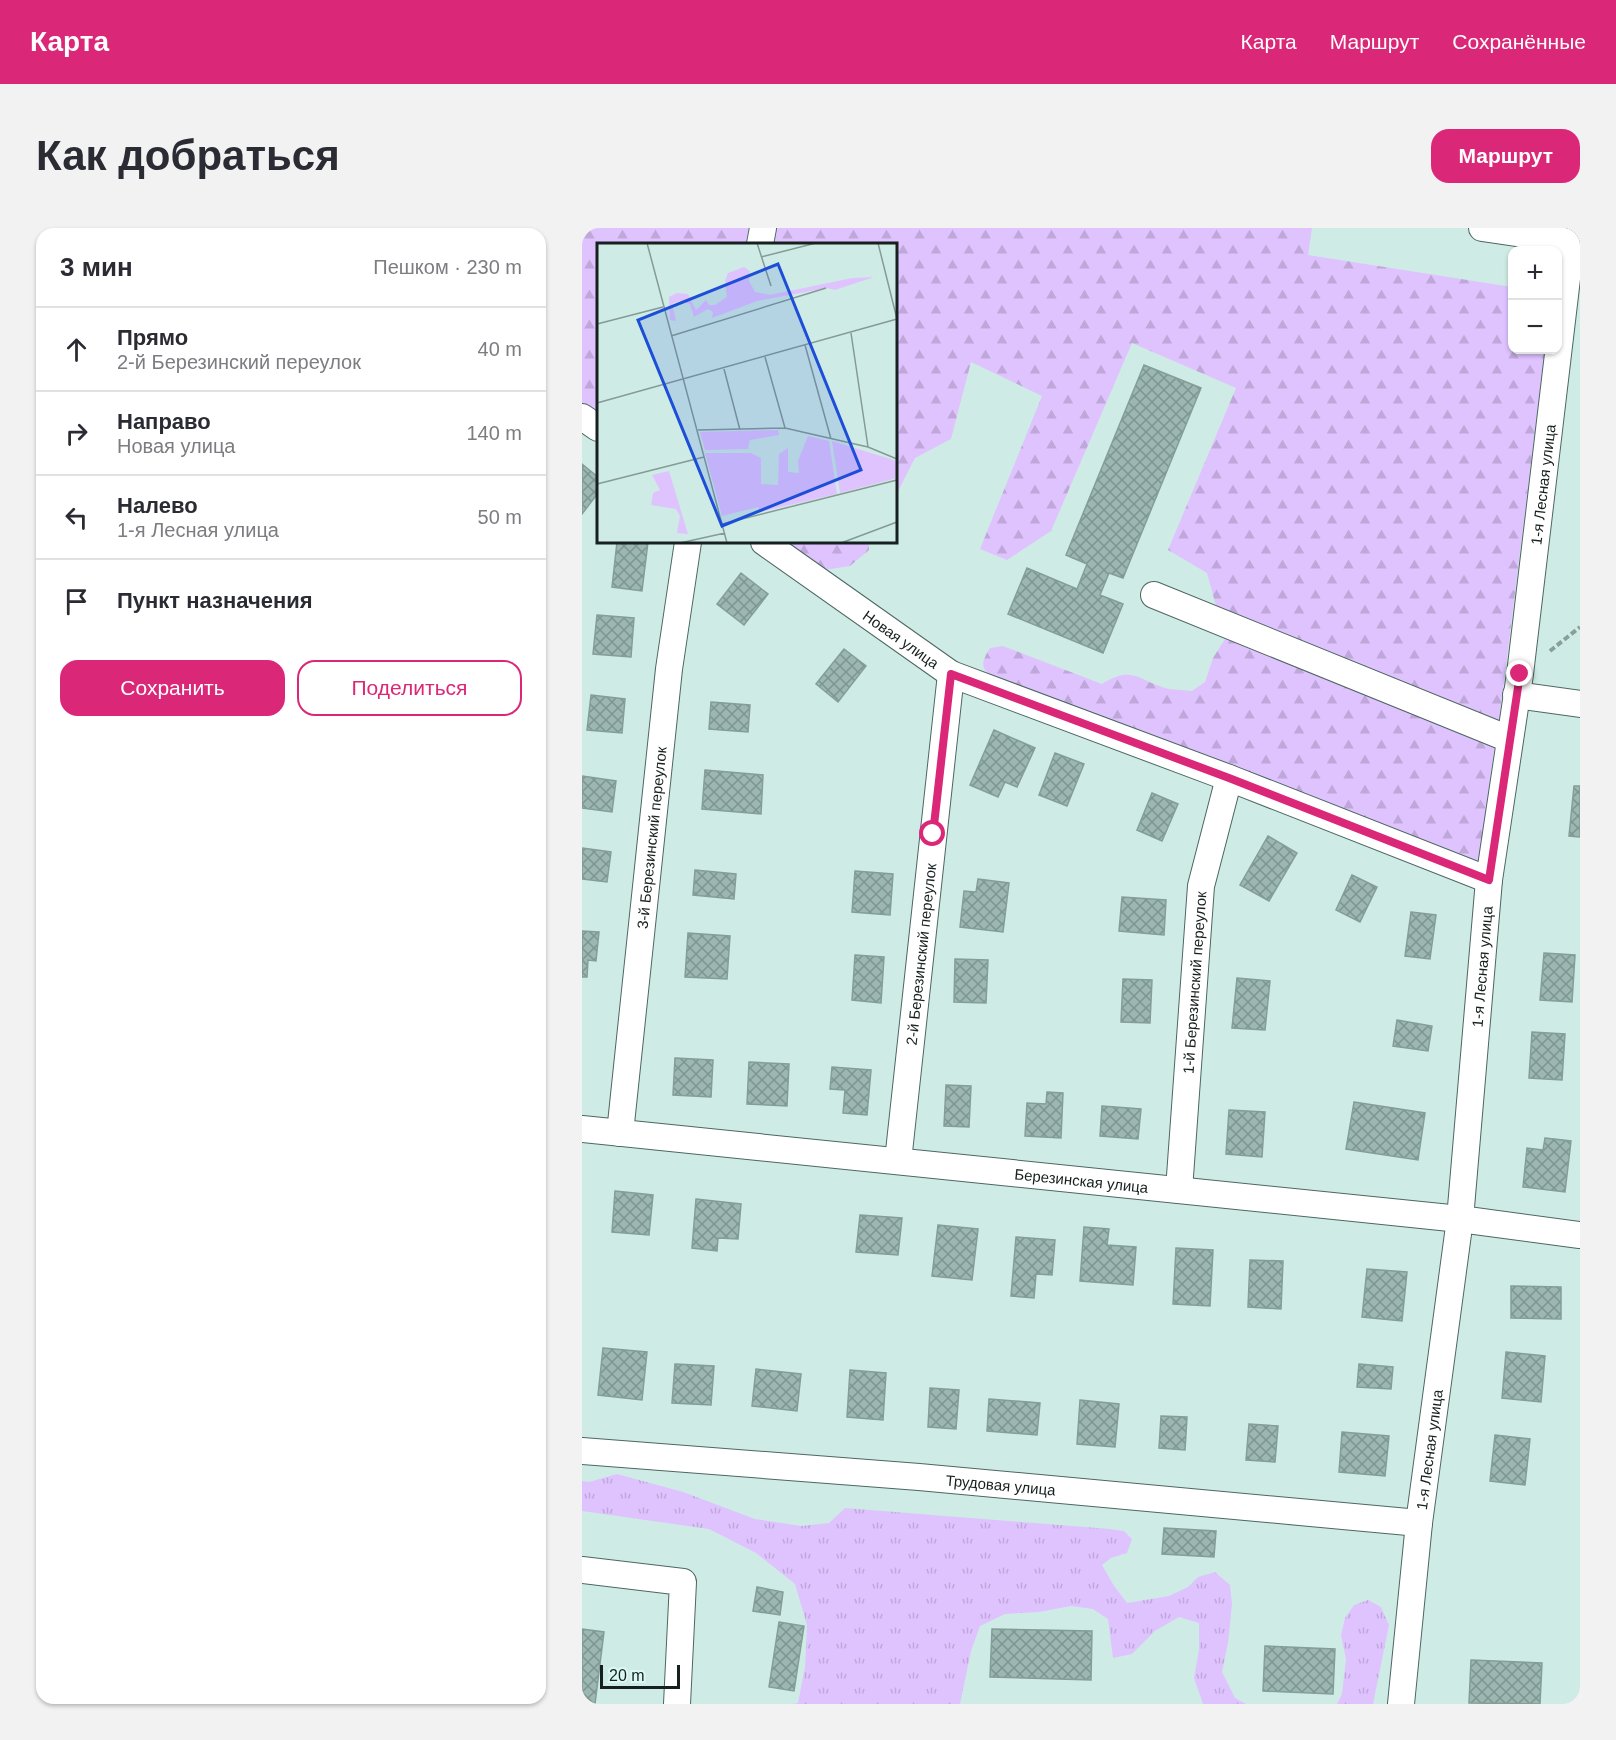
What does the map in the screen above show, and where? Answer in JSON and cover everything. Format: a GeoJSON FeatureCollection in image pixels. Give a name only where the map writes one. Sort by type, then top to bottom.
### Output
{"type":"FeatureCollection","features":[{"type":"Feature","properties":{"kind":"street"},"geometry":{"type":"LineString","coordinates":[[760,243],[763,228]]}},
{"type":"Feature","properties":{"kind":"street"},"geometry":{"type":"LineString","coordinates":[[1482,228],[1572,234]]}},
{"type":"Feature","properties":{"kind":"street","name":"1-я Лесная улица"},"geometry":{"type":"LineString","coordinates":[[1401,1704],[1419,1523],[1460,1219],[1489,880],[1521,663],[1572,234]]}},
{"type":"Feature","properties":{"kind":"street"},"geometry":{"type":"LineString","coordinates":[[582,417],[597,427]]}},
{"type":"Feature","properties":{"kind":"street","name":"3-й Березинский переулок"},"geometry":{"type":"LineString","coordinates":[[620,1133],[669,669],[688,543]]}},
{"type":"Feature","properties":{"kind":"street","name":"Новая улица"},"geometry":{"type":"LineString","coordinates":[[765,543],[951,674],[1229,778],[1489,880]]}},
{"type":"Feature","properties":{"kind":"street"},"geometry":{"type":"LineString","coordinates":[[1154,595],[1509,739]]}},
{"type":"Feature","properties":{"kind":"street","name":"2-й Березинский переулок"},"geometry":{"type":"LineString","coordinates":[[898,1161],[951,674]]}},
{"type":"Feature","properties":{"kind":"street"},"geometry":{"type":"LineString","coordinates":[[1516,694],[1580,704]]}},
{"type":"Feature","properties":{"kind":"street","name":"1-й Березинский переулок"},"geometry":{"type":"LineString","coordinates":[[1179,1190],[1201,886],[1229,778]]}},
{"type":"Feature","properties":{"kind":"street","name":"Березинская улица"},"geometry":{"type":"LineString","coordinates":[[582,1129],[1460,1219],[1580,1234]]}},
{"type":"Feature","properties":{"kind":"street","name":"Трудовая улица"},"geometry":{"type":"LineString","coordinates":[[582,1451],[919,1477],[1419,1523]]}},
{"type":"Feature","properties":{"kind":"street"},"geometry":{"type":"LineString","coordinates":[[582,1570],[683,1582],[677,1704]]}},
{"type":"Feature","properties":{"kind":"green space"},"geometry":{"type":"Polygon","coordinates":[[[582,228],[757,228],[755,243],[597,243],[597,415],[582,405],[582,228]]]}},
{"type":"Feature","properties":{"kind":"green space"},"geometry":{"type":"Polygon","coordinates":[[[775,228],[1312,228],[1308,255],[1508,286],[1508,354],[1545,354],[1499,722],[1216,606],[1207,573],[1168,550],[1236,388],[1132,343],[1051,531],[1007,560],[980,549],[1042,396],[971,362],[951,439],[915,458],[897,493],[897,243],[772,243],[775,228]]]}},
{"type":"Feature","properties":{"kind":"green space"},"geometry":{"type":"Polygon","coordinates":[[[786,543],[869,543],[869,550],[850,566],[824,570],[786,543]]]}},
{"type":"Feature","properties":{"kind":"green space"},"geometry":{"type":"Polygon","coordinates":[[[1227,636],[1495,743],[1479,861],[997,679],[987,673],[983,666],[984,658],[990,648],[1003,646],[1102,684],[1122,675],[1129,675],[1169,689],[1192,691],[1205,682],[1213,658],[1227,636]]]}},
{"type":"Feature","properties":{"kind":"green space"},"geometry":{"type":"Polygon","coordinates":[[[617,1474],[683,1492],[755,1519],[801,1526],[829,1523],[845,1508],[1124,1531],[1132,1539],[1127,1553],[1111,1558],[1102,1565],[1127,1603],[1169,1596],[1188,1587],[1198,1577],[1215,1572],[1230,1585],[1232,1604],[1222,1672],[1235,1698],[1246,1704],[1203,1704],[1194,1678],[1199,1650],[1199,1623],[1179,1617],[1155,1631],[1132,1654],[1113,1658],[1108,1619],[1093,1609],[1071,1606],[1039,1612],[1005,1614],[980,1626],[971,1651],[960,1704],[793,1704],[798,1703],[805,1667],[807,1625],[795,1584],[756,1553],[709,1529],[582,1511],[582,1481],[589,1482],[617,1474]]]}},
{"type":"Feature","properties":{"kind":"green space"},"geometry":{"type":"Polygon","coordinates":[[[1368,1600],[1381,1607],[1389,1625],[1373,1704],[1337,1704],[1342,1694],[1346,1659],[1341,1635],[1345,1618],[1354,1605],[1368,1600]]]}},
{"type":"Feature","properties":{"kind":"building"},"geometry":{"type":"Polygon","coordinates":[[[1144,365],[1201,388],[1123,578],[1109,573],[1100,595],[1123,604],[1103,653],[1008,614],[1027,568],[1077,589],[1087,564],[1066,555],[1144,365]]]}},
{"type":"Feature","properties":{"kind":"building"},"geometry":{"type":"Polygon","coordinates":[[[582,464],[597,476],[597,494],[582,514],[582,464]]]}},
{"type":"Feature","properties":{"kind":"building"},"geometry":{"type":"Polygon","coordinates":[[[617,543],[648,543],[642,591],[612,587],[617,543]]]}},
{"type":"Feature","properties":{"kind":"building"},"geometry":{"type":"Polygon","coordinates":[[[741,573],[768,594],[744,625],[717,604],[741,573]]]}},
{"type":"Feature","properties":{"kind":"building"},"geometry":{"type":"Polygon","coordinates":[[[597,615],[634,618],[631,657],[593,654],[597,615]]]}},
{"type":"Feature","properties":{"kind":"building"},"geometry":{"type":"Polygon","coordinates":[[[844,649],[866,666],[838,702],[816,684],[844,649]]]}},
{"type":"Feature","properties":{"kind":"building"},"geometry":{"type":"Polygon","coordinates":[[[591,695],[625,699],[622,733],[587,730],[591,695]]]}},
{"type":"Feature","properties":{"kind":"building"},"geometry":{"type":"Polygon","coordinates":[[[711,702],[750,705],[748,732],[709,729],[711,702]]]}},
{"type":"Feature","properties":{"kind":"building"},"geometry":{"type":"Polygon","coordinates":[[[994,730],[1035,748],[1017,787],[1005,782],[998,797],[970,785],[994,730]]]}},
{"type":"Feature","properties":{"kind":"building"},"geometry":{"type":"Polygon","coordinates":[[[1055,753],[1084,764],[1067,806],[1039,795],[1055,753]]]}},
{"type":"Feature","properties":{"kind":"building"},"geometry":{"type":"Polygon","coordinates":[[[705,770],[763,775],[761,814],[702,809],[705,770]]]}},
{"type":"Feature","properties":{"kind":"building"},"geometry":{"type":"Polygon","coordinates":[[[582,776],[616,781],[612,812],[582,808],[582,776]]]}},
{"type":"Feature","properties":{"kind":"building"},"geometry":{"type":"Polygon","coordinates":[[[1574,786],[1580,786],[1580,837],[1569,836],[1574,786]]]}},
{"type":"Feature","properties":{"kind":"building"},"geometry":{"type":"Polygon","coordinates":[[[1152,793],[1178,804],[1162,841],[1137,830],[1152,793]]]}},
{"type":"Feature","properties":{"kind":"building"},"geometry":{"type":"Polygon","coordinates":[[[1268,836],[1297,853],[1269,901],[1240,885],[1268,836]]]}},
{"type":"Feature","properties":{"kind":"building"},"geometry":{"type":"Polygon","coordinates":[[[582,848],[611,852],[607,882],[582,879],[582,848]]]}},
{"type":"Feature","properties":{"kind":"building"},"geometry":{"type":"Polygon","coordinates":[[[695,870],[736,874],[734,899],[693,895],[695,870]]]}},
{"type":"Feature","properties":{"kind":"building"},"geometry":{"type":"Polygon","coordinates":[[[855,871],[893,874],[890,915],[852,912],[855,871]]]}},
{"type":"Feature","properties":{"kind":"building"},"geometry":{"type":"Polygon","coordinates":[[[1352,875],[1377,887],[1360,922],[1336,910],[1352,875]]]}},
{"type":"Feature","properties":{"kind":"building"},"geometry":{"type":"Polygon","coordinates":[[[978,879],[1009,883],[1003,932],[960,927],[964,891],[976,892],[978,879]]]}},
{"type":"Feature","properties":{"kind":"building"},"geometry":{"type":"Polygon","coordinates":[[[1122,897],[1166,900],[1164,935],[1119,931],[1122,897]]]}},
{"type":"Feature","properties":{"kind":"building"},"geometry":{"type":"Polygon","coordinates":[[[1411,912],[1436,915],[1430,959],[1405,956],[1411,912]]]}},
{"type":"Feature","properties":{"kind":"building"},"geometry":{"type":"Polygon","coordinates":[[[582,931],[599,932],[596,961],[588,960],[587,977],[582,977],[582,931]]]}},
{"type":"Feature","properties":{"kind":"building"},"geometry":{"type":"Polygon","coordinates":[[[688,933],[730,936],[727,979],[685,977],[688,933]]]}},
{"type":"Feature","properties":{"kind":"building"},"geometry":{"type":"Polygon","coordinates":[[[1544,953],[1575,955],[1572,1002],[1540,1000],[1544,953]]]}},
{"type":"Feature","properties":{"kind":"building"},"geometry":{"type":"Polygon","coordinates":[[[855,955],[884,957],[881,1003],[852,1000],[855,955]]]}},
{"type":"Feature","properties":{"kind":"building"},"geometry":{"type":"Polygon","coordinates":[[[955,959],[988,960],[986,1003],[954,1002],[955,959]]]}},
{"type":"Feature","properties":{"kind":"building"},"geometry":{"type":"Polygon","coordinates":[[[1237,978],[1270,981],[1265,1030],[1232,1028],[1237,978]]]}},
{"type":"Feature","properties":{"kind":"building"},"geometry":{"type":"Polygon","coordinates":[[[1123,979],[1152,980],[1150,1023],[1121,1022],[1123,979]]]}},
{"type":"Feature","properties":{"kind":"building"},"geometry":{"type":"Polygon","coordinates":[[[1397,1020],[1432,1026],[1428,1051],[1393,1046],[1397,1020]]]}},
{"type":"Feature","properties":{"kind":"building"},"geometry":{"type":"Polygon","coordinates":[[[1532,1032],[1565,1034],[1562,1080],[1529,1078],[1532,1032]]]}},
{"type":"Feature","properties":{"kind":"building"},"geometry":{"type":"Polygon","coordinates":[[[675,1058],[713,1060],[711,1097],[673,1095],[675,1058]]]}},
{"type":"Feature","properties":{"kind":"building"},"geometry":{"type":"Polygon","coordinates":[[[749,1062],[789,1064],[787,1106],[747,1104],[749,1062]]]}},
{"type":"Feature","properties":{"kind":"building"},"geometry":{"type":"Polygon","coordinates":[[[832,1067],[871,1070],[867,1115],[843,1113],[845,1090],[830,1089],[832,1067]]]}},
{"type":"Feature","properties":{"kind":"building"},"geometry":{"type":"Polygon","coordinates":[[[946,1085],[971,1086],[969,1127],[944,1126],[946,1085]]]}},
{"type":"Feature","properties":{"kind":"building"},"geometry":{"type":"Polygon","coordinates":[[[1047,1092],[1063,1093],[1061,1138],[1025,1136],[1027,1103],[1046,1104],[1047,1092]]]}},
{"type":"Feature","properties":{"kind":"building"},"geometry":{"type":"Polygon","coordinates":[[[1354,1102],[1425,1113],[1418,1160],[1346,1149],[1354,1102]]]}},
{"type":"Feature","properties":{"kind":"building"},"geometry":{"type":"Polygon","coordinates":[[[1102,1106],[1141,1109],[1138,1139],[1100,1136],[1102,1106]]]}},
{"type":"Feature","properties":{"kind":"building"},"geometry":{"type":"Polygon","coordinates":[[[1229,1110],[1265,1112],[1262,1157],[1226,1154],[1229,1110]]]}},
{"type":"Feature","properties":{"kind":"building"},"geometry":{"type":"Polygon","coordinates":[[[1545,1138],[1571,1141],[1565,1192],[1523,1187],[1527,1148],[1543,1150],[1545,1138]]]}},
{"type":"Feature","properties":{"kind":"building"},"geometry":{"type":"Polygon","coordinates":[[[615,1191],[653,1195],[649,1235],[612,1232],[615,1191]]]}},
{"type":"Feature","properties":{"kind":"building"},"geometry":{"type":"Polygon","coordinates":[[[696,1199],[741,1204],[738,1239],[718,1238],[717,1251],[692,1248],[696,1199]]]}},
{"type":"Feature","properties":{"kind":"building"},"geometry":{"type":"Polygon","coordinates":[[[860,1215],[902,1218],[898,1255],[856,1252],[860,1215]]]}},
{"type":"Feature","properties":{"kind":"building"},"geometry":{"type":"Polygon","coordinates":[[[938,1225],[978,1229],[972,1280],[932,1276],[938,1225]]]}},
{"type":"Feature","properties":{"kind":"building"},"geometry":{"type":"Polygon","coordinates":[[[1084,1227],[1109,1229],[1107,1245],[1136,1247],[1133,1285],[1080,1281],[1084,1227]]]}},
{"type":"Feature","properties":{"kind":"building"},"geometry":{"type":"Polygon","coordinates":[[[1016,1237],[1055,1240],[1052,1275],[1036,1274],[1034,1298],[1011,1296],[1016,1237]]]}},
{"type":"Feature","properties":{"kind":"building"},"geometry":{"type":"Polygon","coordinates":[[[1176,1248],[1213,1250],[1210,1306],[1173,1304],[1176,1248]]]}},
{"type":"Feature","properties":{"kind":"building"},"geometry":{"type":"Polygon","coordinates":[[[1250,1260],[1283,1261],[1281,1309],[1248,1307],[1250,1260]]]}},
{"type":"Feature","properties":{"kind":"building"},"geometry":{"type":"Polygon","coordinates":[[[1367,1269],[1407,1272],[1402,1321],[1362,1317],[1367,1269]]]}},
{"type":"Feature","properties":{"kind":"building"},"geometry":{"type":"Polygon","coordinates":[[[1511,1286],[1561,1287],[1561,1319],[1511,1318],[1511,1286]]]}},
{"type":"Feature","properties":{"kind":"building"},"geometry":{"type":"Polygon","coordinates":[[[603,1348],[647,1352],[642,1400],[598,1395],[603,1348]]]}},
{"type":"Feature","properties":{"kind":"building"},"geometry":{"type":"Polygon","coordinates":[[[1506,1352],[1545,1356],[1541,1402],[1502,1398],[1506,1352]]]}},
{"type":"Feature","properties":{"kind":"building"},"geometry":{"type":"Polygon","coordinates":[[[675,1364],[714,1366],[711,1405],[672,1403],[675,1364]]]}},
{"type":"Feature","properties":{"kind":"building"},"geometry":{"type":"Polygon","coordinates":[[[1359,1364],[1393,1367],[1391,1389],[1357,1387],[1359,1364]]]}},
{"type":"Feature","properties":{"kind":"building"},"geometry":{"type":"Polygon","coordinates":[[[756,1369],[801,1374],[797,1411],[752,1406],[756,1369]]]}},
{"type":"Feature","properties":{"kind":"building"},"geometry":{"type":"Polygon","coordinates":[[[850,1370],[886,1373],[883,1420],[847,1417],[850,1370]]]}},
{"type":"Feature","properties":{"kind":"building"},"geometry":{"type":"Polygon","coordinates":[[[930,1388],[959,1390],[956,1429],[928,1427],[930,1388]]]}},
{"type":"Feature","properties":{"kind":"building"},"geometry":{"type":"Polygon","coordinates":[[[989,1399],[1040,1403],[1037,1435],[987,1431],[989,1399]]]}},
{"type":"Feature","properties":{"kind":"building"},"geometry":{"type":"Polygon","coordinates":[[[1080,1400],[1119,1404],[1115,1447],[1077,1444],[1080,1400]]]}},
{"type":"Feature","properties":{"kind":"building"},"geometry":{"type":"Polygon","coordinates":[[[1161,1416],[1187,1417],[1185,1450],[1159,1448],[1161,1416]]]}},
{"type":"Feature","properties":{"kind":"building"},"geometry":{"type":"Polygon","coordinates":[[[1249,1424],[1278,1426],[1275,1462],[1246,1460],[1249,1424]]]}},
{"type":"Feature","properties":{"kind":"building"},"geometry":{"type":"Polygon","coordinates":[[[1342,1432],[1389,1436],[1385,1476],[1339,1472],[1342,1432]]]}},
{"type":"Feature","properties":{"kind":"building"},"geometry":{"type":"Polygon","coordinates":[[[1495,1435],[1530,1439],[1525,1485],[1490,1481],[1495,1435]]]}},
{"type":"Feature","properties":{"kind":"building"},"geometry":{"type":"Polygon","coordinates":[[[1164,1528],[1216,1531],[1214,1557],[1162,1554],[1164,1528]]]}},
{"type":"Feature","properties":{"kind":"building"},"geometry":{"type":"Polygon","coordinates":[[[757,1587],[783,1592],[780,1615],[753,1611],[757,1587]]]}},
{"type":"Feature","properties":{"kind":"building"},"geometry":{"type":"Polygon","coordinates":[[[779,1622],[804,1626],[794,1691],[769,1687],[779,1622]]]}},
{"type":"Feature","properties":{"kind":"building"},"geometry":{"type":"Polygon","coordinates":[[[582,1629],[604,1632],[595,1704],[582,1704],[582,1629]]]}},
{"type":"Feature","properties":{"kind":"building"},"geometry":{"type":"Polygon","coordinates":[[[992,1629],[1092,1631],[1091,1680],[990,1677],[992,1629]]]}},
{"type":"Feature","properties":{"kind":"building"},"geometry":{"type":"Polygon","coordinates":[[[1265,1646],[1335,1649],[1333,1694],[1263,1691],[1265,1646]]]}},
{"type":"Feature","properties":{"kind":"building"},"geometry":{"type":"Polygon","coordinates":[[[1471,1660],[1542,1663],[1540,1704],[1469,1703],[1471,1660]]]}},
{"type":"Feature","properties":{"kind":"route"},"geometry":{"type":"LineString","coordinates":[[933,834],[951,674],[1229,778],[1489,880],[1520,674]]}}]}
